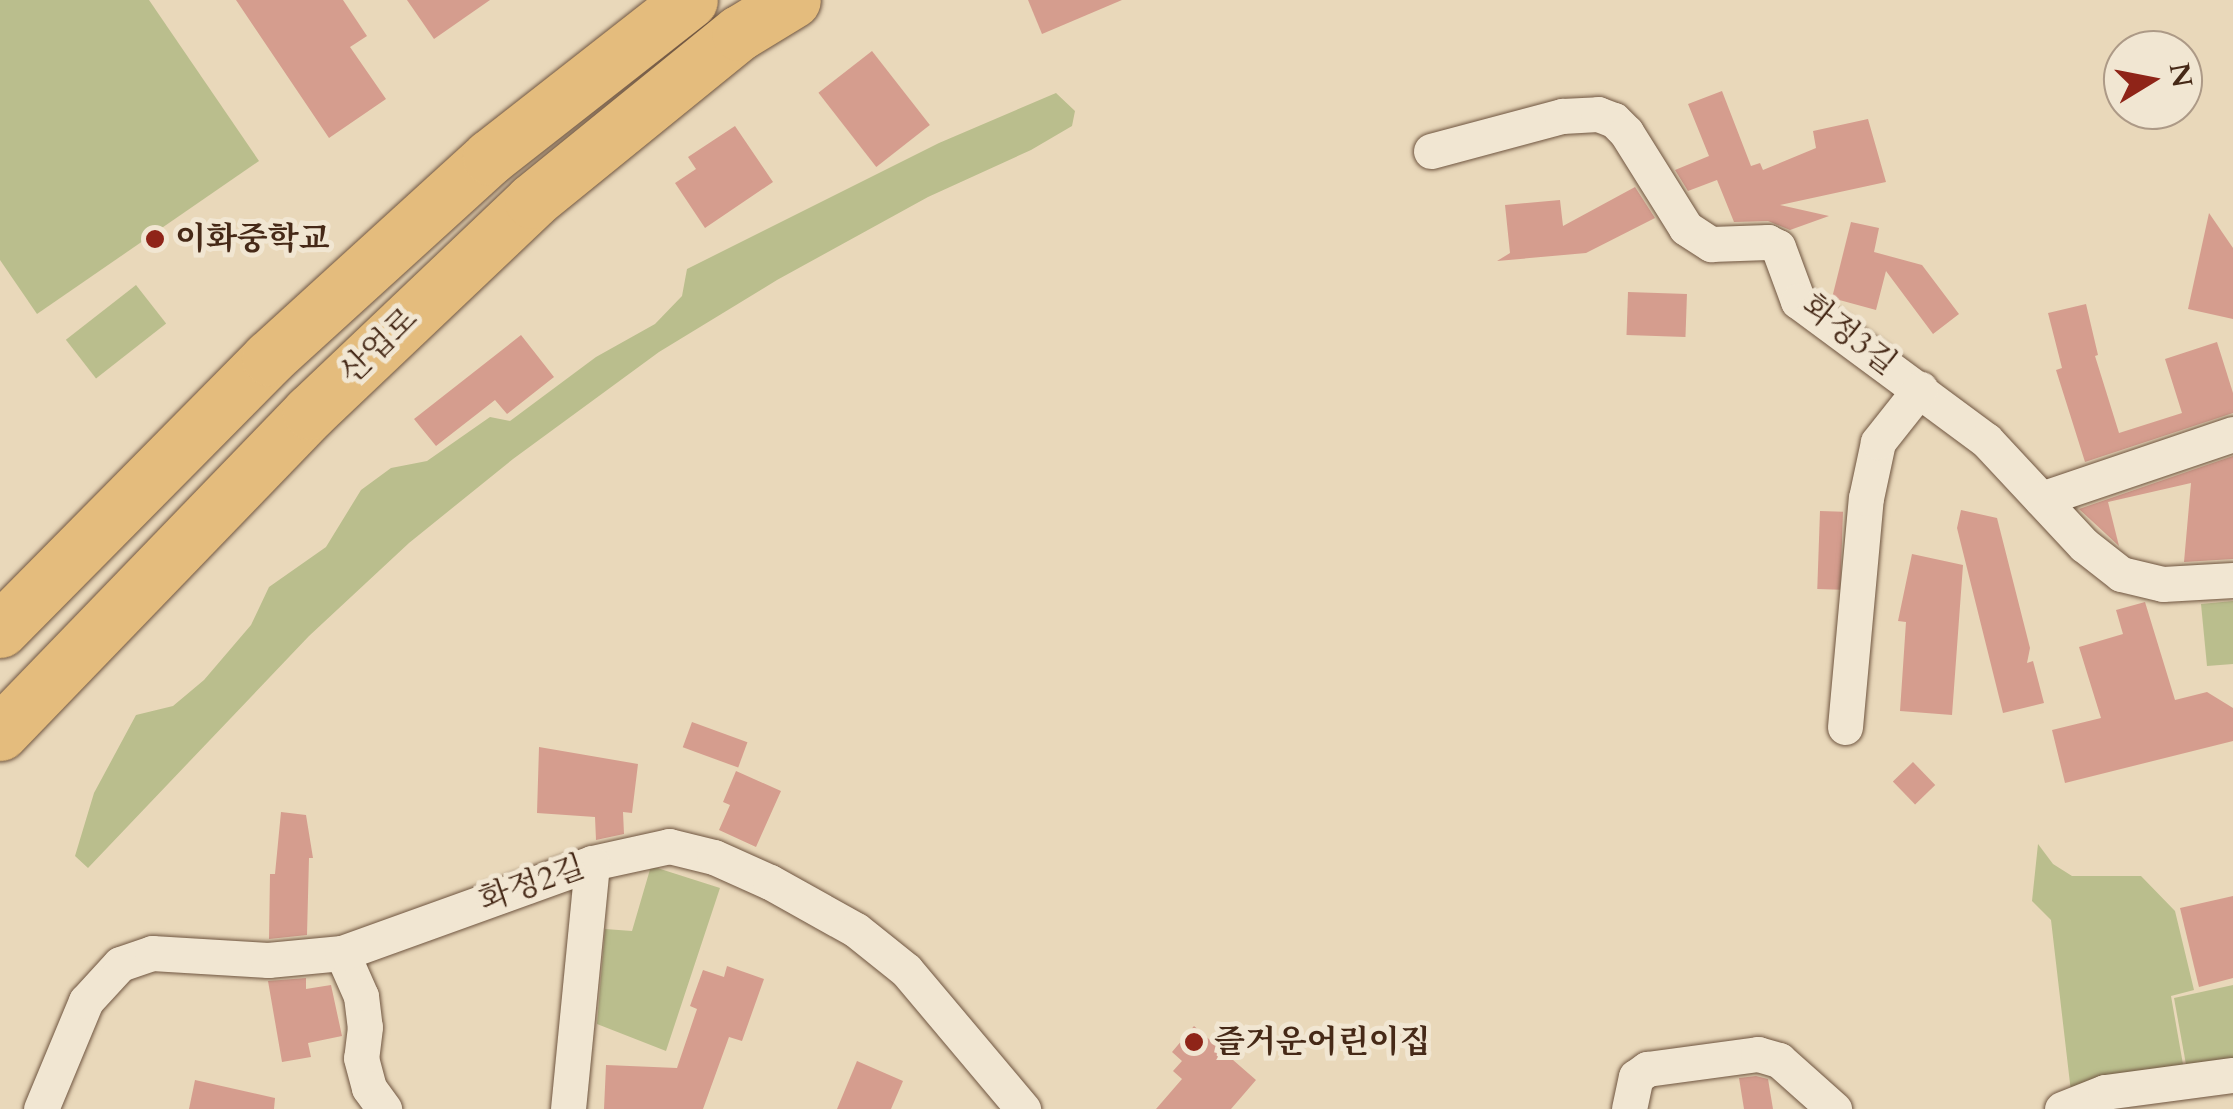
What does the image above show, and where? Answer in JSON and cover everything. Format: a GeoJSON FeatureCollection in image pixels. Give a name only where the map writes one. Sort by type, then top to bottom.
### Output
{"type":"FeatureCollection","features":[{"type":"Feature","properties":{"kind":"main road","name":"산업로"},"geometry":{"type":"LineString","coordinates":[[0,630],[298,331],[490,157],[690,0]]}},
{"type":"Feature","properties":{"kind":"main road","name":"산업로"},"geometry":{"type":"LineString","coordinates":[[0,733],[310,412],[532,200],[739,33],[793,0]]}},
{"type":"Feature","properties":{"kind":"street","name":"화정3길"},"geometry":{"type":"LineString","coordinates":[[1431,151],[1562,116],[1598,114],[1614,120],[1626,132],[1686,228],[1711,244],[1768,242],[1778,247],[1798,300],[1986,440],[2084,545],[2121,574],[2163,584],[2233,580]]}},
{"type":"Feature","properties":{"kind":"street"},"geometry":{"type":"LineString","coordinates":[[1845,727],[1866,498],[1878,442],[1920,389]]}},
{"type":"Feature","properties":{"kind":"street"},"geometry":{"type":"LineString","coordinates":[[2041,500],[2233,434]]}},
{"type":"Feature","properties":{"kind":"street","name":"화정2길"},"geometry":{"type":"LineString","coordinates":[[41,1109],[86,1001],[120,964],[152,953],[268,960],[342,953],[592,863],[669,846],[714,857],[817,905],[906,970],[1024,1109]]}},
{"type":"Feature","properties":{"kind":"street"},"geometry":{"type":"LineString","coordinates":[[568,1109],[592,863]]}},
{"type":"Feature","properties":{"kind":"street"},"geometry":{"type":"LineString","coordinates":[[342,953],[361,996],[361,1058],[369,1088],[384,1109]]}},
{"type":"Feature","properties":{"kind":"street"},"geometry":{"type":"LineString","coordinates":[[1629,1109],[1636,1077],[1647,1070],[1758,1054],[1779,1060],[1834,1109]]}},
{"type":"Feature","properties":{"kind":"street"},"geometry":{"type":"LineString","coordinates":[[2062,1109],[2105,1092],[2233,1074]]}},
{"type":"Feature","properties":{"kind":"green space"},"geometry":{"type":"Polygon","coordinates":[[[0,0],[149,0],[259,161],[37,314],[0,260],[0,0]]]}},
{"type":"Feature","properties":{"kind":"green space"},"geometry":{"type":"Polygon","coordinates":[[[1056,93],[1075,111],[1072,126],[1031,150],[928,197],[777,280],[659,352],[513,459],[409,543],[309,636],[88,868],[75,856],[94,793],[136,715],[173,706],[204,680],[251,625],[269,587],[326,547],[361,490],[391,468],[427,461],[490,417],[510,421],[596,357],[655,324],[682,296],[687,269],[939,143],[1056,93]]]}},
{"type":"Feature","properties":{"kind":"green space"},"geometry":{"type":"Polygon","coordinates":[[[136,285],[166,324],[96,378],[66,340],[136,285]]]}},
{"type":"Feature","properties":{"kind":"green space"},"geometry":{"type":"Polygon","coordinates":[[[2233,601],[2233,664],[2207,666],[2201,604],[2233,601]]]}},
{"type":"Feature","properties":{"kind":"green space"},"geometry":{"type":"Polygon","coordinates":[[[2038,844],[2053,864],[2072,876],[2141,876],[2175,911],[2194,990],[2171,996],[2184,1070],[2071,1092],[2051,920],[2032,901],[2038,844]]]}},
{"type":"Feature","properties":{"kind":"green space"},"geometry":{"type":"Polygon","coordinates":[[[651,866],[720,888],[666,1051],[597,1024],[605,929],[632,931],[651,866]]]}},
{"type":"Feature","properties":{"kind":"green space"},"geometry":{"type":"Polygon","coordinates":[[[2233,985],[2233,1060],[2187,1070],[2174,998],[2233,985]]]}},
{"type":"Feature","properties":{"kind":"building"},"geometry":{"type":"Polygon","coordinates":[[[236,0],[343,0],[367,36],[350,47],[386,99],[329,138],[236,0]]]}},
{"type":"Feature","properties":{"kind":"building"},"geometry":{"type":"Polygon","coordinates":[[[407,0],[490,0],[434,39],[407,0]]]}},
{"type":"Feature","properties":{"kind":"building"},"geometry":{"type":"Polygon","coordinates":[[[1028,0],[1122,0],[1042,34],[1028,0]]]}},
{"type":"Feature","properties":{"kind":"building"},"geometry":{"type":"Polygon","coordinates":[[[872,51],[930,125],[876,167],[818,93],[872,51]]]}},
{"type":"Feature","properties":{"kind":"building"},"geometry":{"type":"Polygon","coordinates":[[[1722,91],[1751,166],[1760,163],[1763,170],[1816,148],[1813,131],[1868,119],[1886,182],[1780,205],[1829,216],[1790,230],[1768,221],[1734,222],[1717,180],[1688,191],[1675,170],[1709,156],[1688,104],[1722,91]]]}},
{"type":"Feature","properties":{"kind":"building"},"geometry":{"type":"Polygon","coordinates":[[[735,126],[773,182],[705,228],[675,183],[696,169],[688,157],[735,126]]]}},
{"type":"Feature","properties":{"kind":"building"},"geometry":{"type":"Polygon","coordinates":[[[1635,187],[1655,218],[1586,253],[1497,261],[1510,253],[1505,205],[1560,200],[1563,226],[1635,187]]]}},
{"type":"Feature","properties":{"kind":"building"},"geometry":{"type":"Polygon","coordinates":[[[2209,213],[2233,248],[2233,319],[2188,309],[2209,213]]]}},
{"type":"Feature","properties":{"kind":"building"},"geometry":{"type":"Polygon","coordinates":[[[1851,222],[1879,228],[1874,252],[1922,265],[1959,314],[1933,334],[1886,271],[1876,310],[1832,298],[1851,222]]]}},
{"type":"Feature","properties":{"kind":"building"},"geometry":{"type":"Polygon","coordinates":[[[1628,292],[1687,294],[1685,337],[1626,335],[1628,292]]]}},
{"type":"Feature","properties":{"kind":"building"},"geometry":{"type":"Polygon","coordinates":[[[2086,304],[2098,355],[2095,356],[2119,433],[2182,413],[2165,359],[2217,342],[2233,393],[2233,413],[2085,462],[2056,370],[2062,368],[2048,313],[2086,304]]]}},
{"type":"Feature","properties":{"kind":"building"},"geometry":{"type":"Polygon","coordinates":[[[521,335],[554,377],[507,414],[495,400],[436,446],[414,419],[521,335]]]}},
{"type":"Feature","properties":{"kind":"building"},"geometry":{"type":"Polygon","coordinates":[[[2233,456],[2233,559],[2184,562],[2191,483],[2108,502],[2119,546],[2079,509],[2233,456]]]}},
{"type":"Feature","properties":{"kind":"building"},"geometry":{"type":"Polygon","coordinates":[[[1961,510],[1997,518],[2030,648],[2027,663],[2033,661],[2044,703],[2003,713],[1957,528],[1961,510]]]}},
{"type":"Feature","properties":{"kind":"building"},"geometry":{"type":"Polygon","coordinates":[[[1820,511],[1843,512],[1840,590],[1817,589],[1820,511]]]}},
{"type":"Feature","properties":{"kind":"building"},"geometry":{"type":"Polygon","coordinates":[[[1912,554],[1963,565],[1952,715],[1900,711],[1906,622],[1898,621],[1912,554]]]}},
{"type":"Feature","properties":{"kind":"building"},"geometry":{"type":"Polygon","coordinates":[[[2145,602],[2175,700],[2207,692],[2233,708],[2233,741],[2065,783],[2052,730],[2101,718],[2079,647],[2123,634],[2116,610],[2145,602]]]}},
{"type":"Feature","properties":{"kind":"building"},"geometry":{"type":"Polygon","coordinates":[[[692,722],[747,742],[738,768],[683,747],[692,722]]]}},
{"type":"Feature","properties":{"kind":"building"},"geometry":{"type":"Polygon","coordinates":[[[539,747],[638,764],[632,813],[623,812],[624,834],[596,840],[595,817],[537,813],[539,747]]]}},
{"type":"Feature","properties":{"kind":"building"},"geometry":{"type":"Polygon","coordinates":[[[1913,762],[1935,785],[1915,804],[1893,781],[1913,762]]]}},
{"type":"Feature","properties":{"kind":"building"},"geometry":{"type":"Polygon","coordinates":[[[736,771],[781,791],[756,847],[719,830],[730,805],[723,802],[736,771]]]}},
{"type":"Feature","properties":{"kind":"building"},"geometry":{"type":"Polygon","coordinates":[[[281,812],[306,815],[313,858],[309,858],[307,935],[269,939],[270,874],[275,874],[281,812]]]}},
{"type":"Feature","properties":{"kind":"building"},"geometry":{"type":"Polygon","coordinates":[[[2233,896],[2233,978],[2199,987],[2180,908],[2233,896]]]}},
{"type":"Feature","properties":{"kind":"building"},"geometry":{"type":"Polygon","coordinates":[[[727,966],[764,979],[742,1041],[729,1037],[703,1109],[604,1109],[606,1065],[677,1068],[697,1009],[690,1006],[703,970],[724,977],[727,966]]]}},
{"type":"Feature","properties":{"kind":"building"},"geometry":{"type":"Polygon","coordinates":[[[306,978],[306,989],[331,985],[342,1036],[308,1043],[311,1057],[282,1062],[268,981],[306,978]]]}},
{"type":"Feature","properties":{"kind":"building"},"geometry":{"type":"Polygon","coordinates":[[[1194,1026],[1256,1080],[1231,1109],[1156,1109],[1182,1079],[1173,1071],[1182,1061],[1172,1052],[1194,1026]]]}},
{"type":"Feature","properties":{"kind":"building"},"geometry":{"type":"Polygon","coordinates":[[[857,1061],[903,1081],[891,1109],[837,1109],[857,1061]]]}},
{"type":"Feature","properties":{"kind":"building"},"geometry":{"type":"Polygon","coordinates":[[[1739,1078],[1768,1079],[1773,1109],[1744,1109],[1739,1078]]]}},
{"type":"Feature","properties":{"kind":"building"},"geometry":{"type":"Polygon","coordinates":[[[195,1080],[275,1098],[274,1109],[189,1109],[195,1080]]]}},
{"type":"Feature","properties":{"kind":"place","name":"이화중학교"},"geometry":{"type":"Point","coordinates":[155,239]}},
{"type":"Feature","properties":{"kind":"place","name":"즐거운어린이집"},"geometry":{"type":"Point","coordinates":[1194,1042]}}]}
